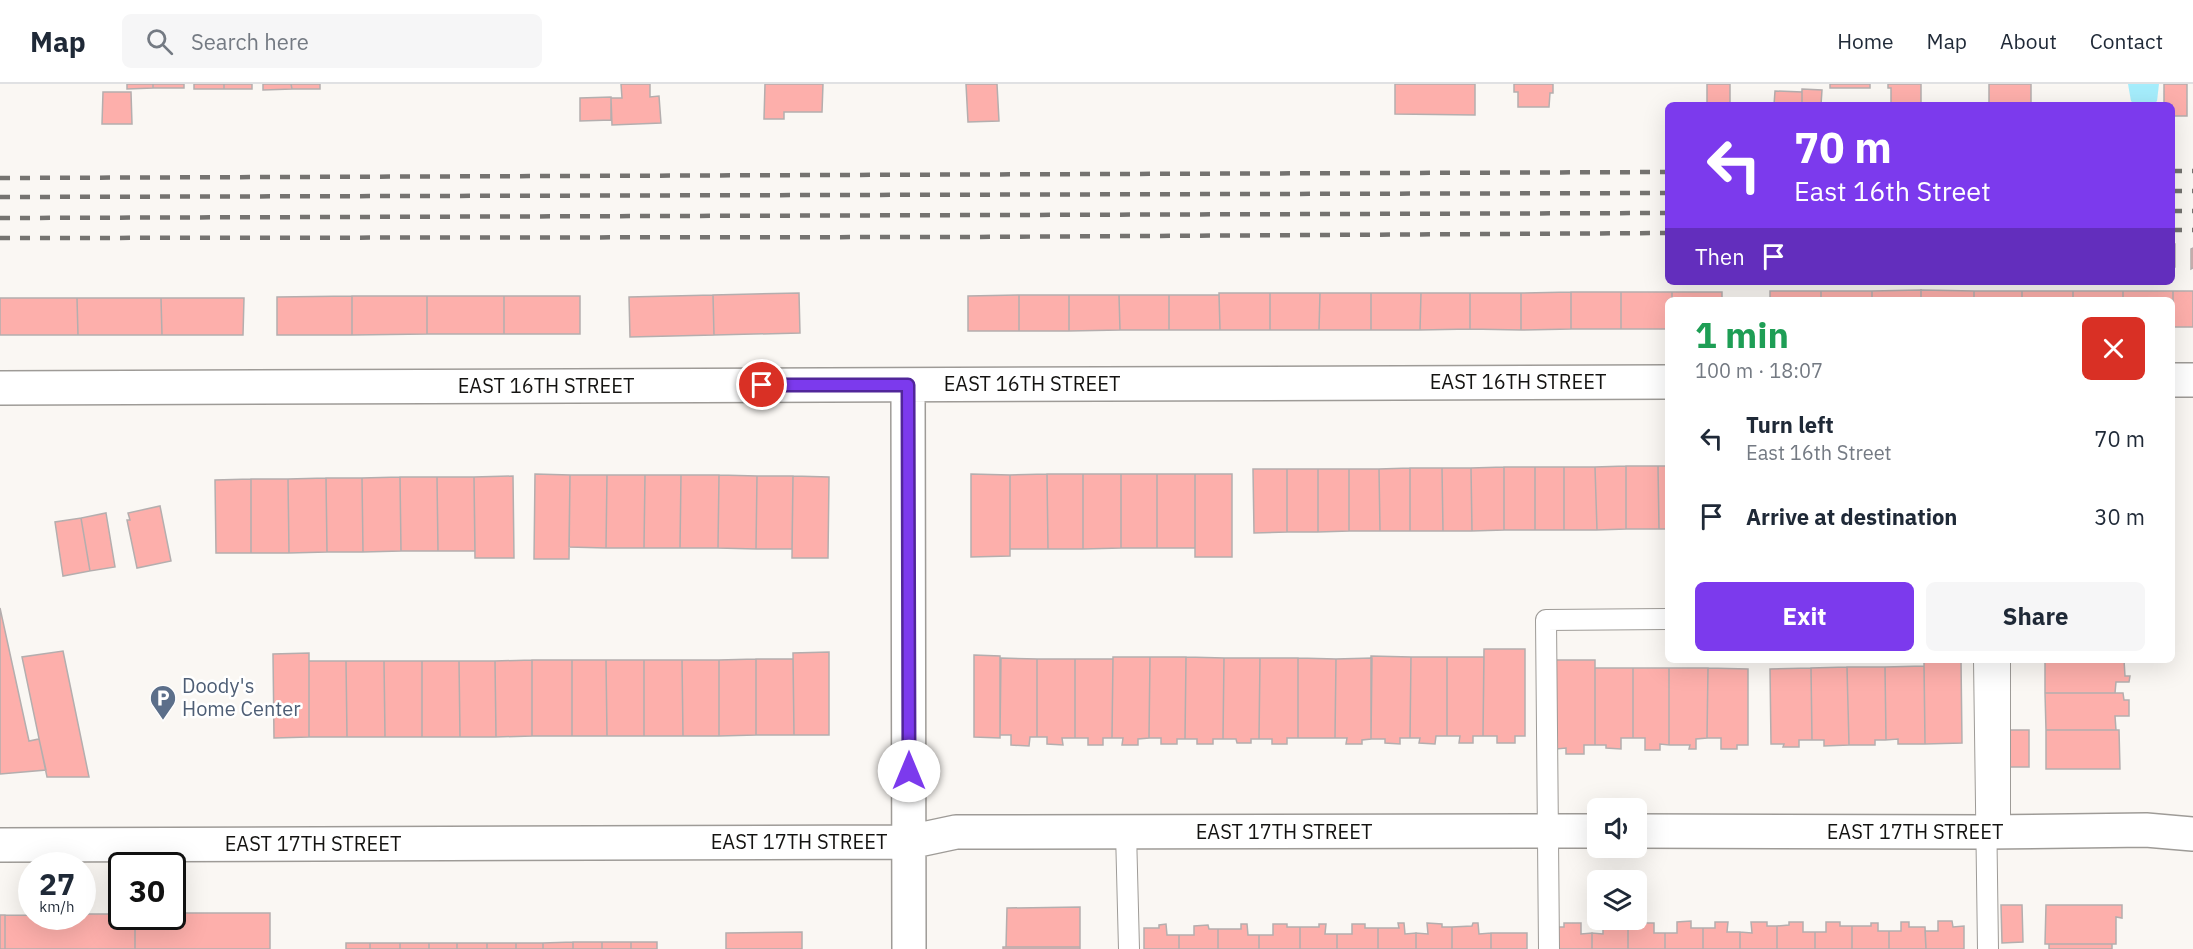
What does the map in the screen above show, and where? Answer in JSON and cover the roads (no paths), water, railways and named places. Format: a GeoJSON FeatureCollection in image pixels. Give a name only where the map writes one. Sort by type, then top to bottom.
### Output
{"type":"FeatureCollection","features":[{"type":"Feature","properties":{"kind":"street"},"geometry":{"type":"LineString","coordinates":[[2175,380],[2193,380]]}},
{"type":"Feature","properties":{"kind":"street","name":"EAST 16TH STREET"},"geometry":{"type":"LineString","coordinates":[[0,388],[1665,382]]}},
{"type":"Feature","properties":{"kind":"street"},"geometry":{"type":"LineString","coordinates":[[908,385],[909,949]]}},
{"type":"Feature","properties":{"kind":"street","name":"EAST 17TH STREET"},"geometry":{"type":"LineString","coordinates":[[1647,831],[2146,830],[2193,834]]}},
{"type":"Feature","properties":{"kind":"street","name":"EAST 17TH STREET"},"geometry":{"type":"LineString","coordinates":[[0,845],[909,842],[956,832],[1587,831]]}},
{"type":"Feature","properties":{"kind":"lane"},"geometry":{"type":"LineString","coordinates":[[1549,949],[1546,620],[1665,619]]}},
{"type":"Feature","properties":{"kind":"lane"},"geometry":{"type":"LineString","coordinates":[[1984,663],[1993,832]]}},
{"type":"Feature","properties":{"kind":"lane"},"geometry":{"type":"LineString","coordinates":[[1988,949],[2000,663]]}},
{"type":"Feature","properties":{"kind":"lane"},"geometry":{"type":"LineString","coordinates":[[1126,832],[1128,949]]}},
{"type":"Feature","properties":{"kind":"water"},"geometry":{"type":"Polygon","coordinates":[[[2128,84],[2159,84],[2156,102],[2131,101],[2128,84]]]}},
{"type":"Feature","properties":{"kind":"railway"},"geometry":{"type":"LineString","coordinates":[[2175,171],[2193,171]]}},
{"type":"Feature","properties":{"kind":"railway"},"geometry":{"type":"LineString","coordinates":[[0,178],[1665,172]]}},
{"type":"Feature","properties":{"kind":"railway"},"geometry":{"type":"LineString","coordinates":[[2175,191],[2193,191]]}},
{"type":"Feature","properties":{"kind":"railway"},"geometry":{"type":"LineString","coordinates":[[0,197],[1665,193]]}},
{"type":"Feature","properties":{"kind":"railway"},"geometry":{"type":"LineString","coordinates":[[2175,211],[2193,211]]}},
{"type":"Feature","properties":{"kind":"railway"},"geometry":{"type":"LineString","coordinates":[[0,218],[1665,213]]}},
{"type":"Feature","properties":{"kind":"railway"},"geometry":{"type":"LineString","coordinates":[[2175,230],[2193,230]]}},
{"type":"Feature","properties":{"kind":"railway"},"geometry":{"type":"LineString","coordinates":[[0,238],[964,237],[1665,233]]}},
{"type":"Feature","properties":{"kind":"place","name":"Doody's Home Center"},"geometry":{"type":"Point","coordinates":[163,721]}}]}
